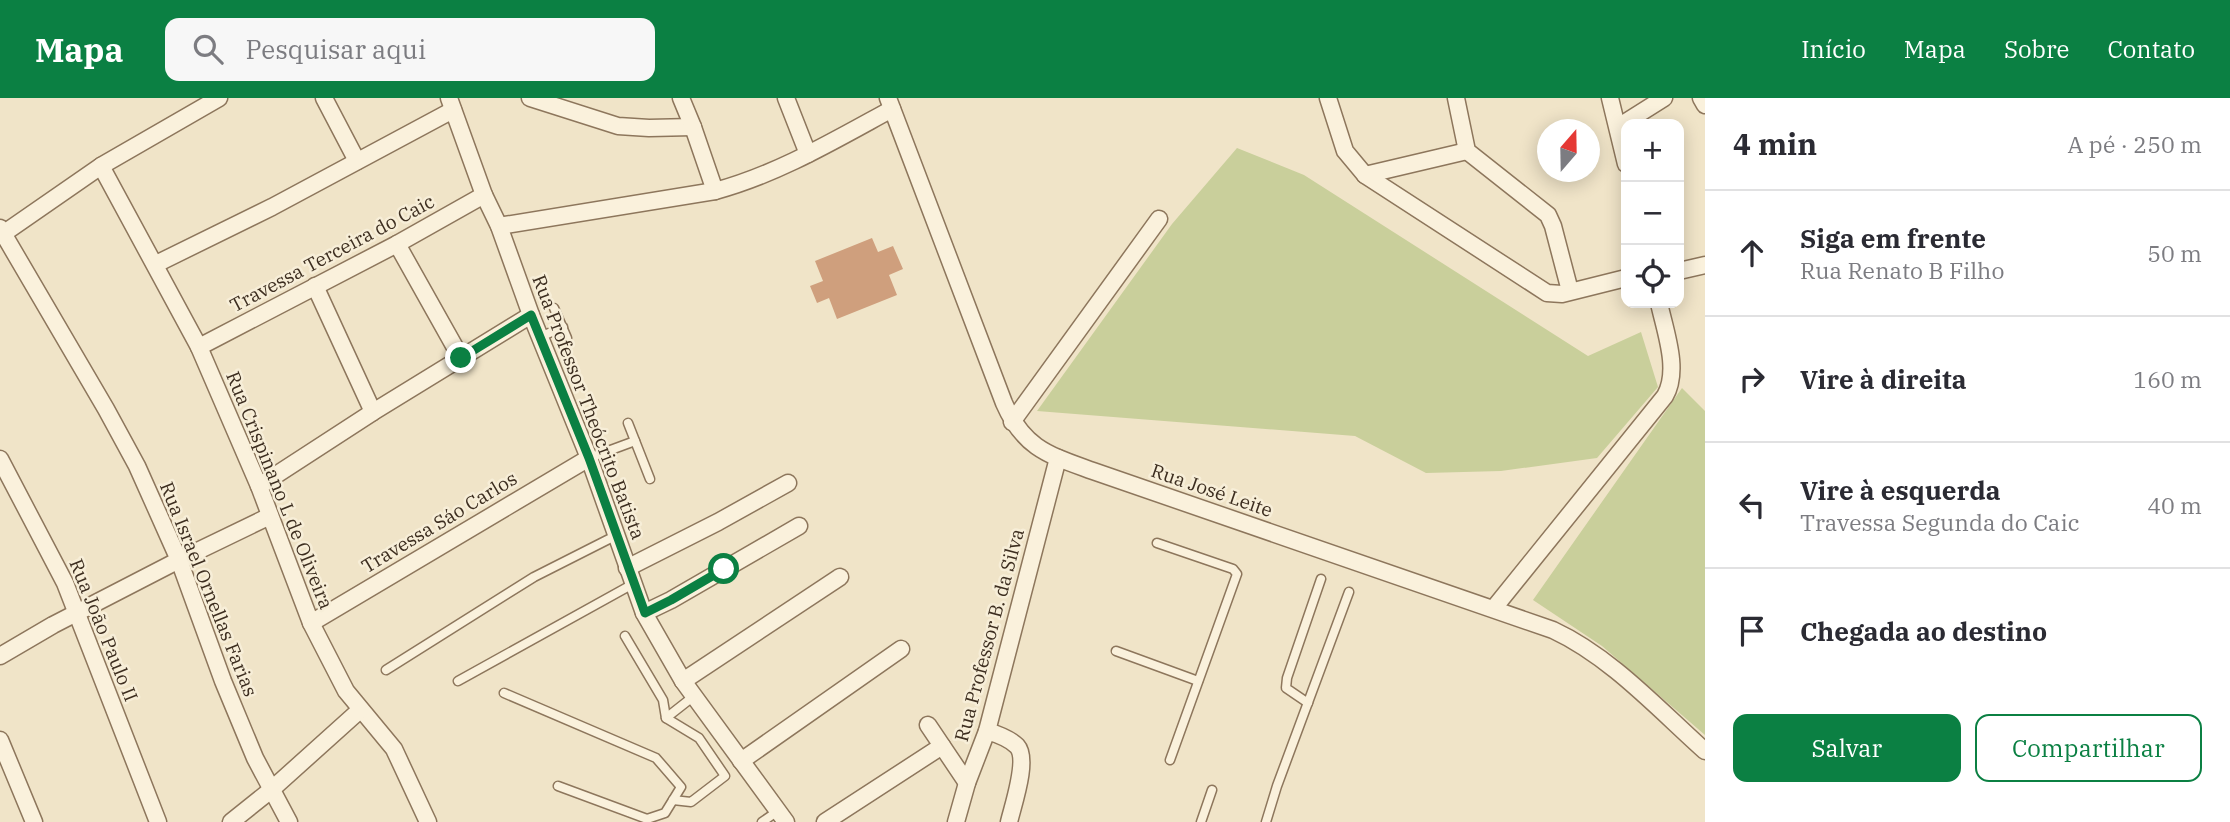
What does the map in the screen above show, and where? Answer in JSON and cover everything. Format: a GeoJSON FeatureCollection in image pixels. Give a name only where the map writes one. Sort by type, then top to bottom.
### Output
{"type":"FeatureCollection","features":[{"type":"Feature","properties":{"kind":"street"},"geometry":{"type":"LineString","coordinates":[[1,233],[101,166],[219,98]]}},
{"type":"Feature","properties":{"kind":"street"},"geometry":{"type":"LineString","coordinates":[[324,98],[357,161]]}},
{"type":"Feature","properties":{"kind":"street"},"geometry":{"type":"LineString","coordinates":[[530,98],[618,126],[693,127]]}},
{"type":"Feature","properties":{"kind":"street"},"geometry":{"type":"LineString","coordinates":[[681,98],[715,191]]}},
{"type":"Feature","properties":{"kind":"street"},"geometry":{"type":"LineString","coordinates":[[786,98],[808,154]]}},
{"type":"Feature","properties":{"kind":"street"},"geometry":{"type":"LineString","coordinates":[[1328,98],[1345,151],[1365,175],[1547,293],[1562,294],[1621,279]]}},
{"type":"Feature","properties":{"kind":"street"},"geometry":{"type":"LineString","coordinates":[[1456,98],[1467,151],[1543,208],[1548,215],[1570,291]]}},
{"type":"Feature","properties":{"kind":"street"},"geometry":{"type":"LineString","coordinates":[[1610,98],[1621,141]]}},
{"type":"Feature","properties":{"kind":"street"},"geometry":{"type":"LineString","coordinates":[[1618,127],[1664,98]]}},
{"type":"Feature","properties":{"kind":"street"},"geometry":{"type":"LineString","coordinates":[[1701,98],[1705,105]]}},
{"type":"Feature","properties":{"kind":"street"},"geometry":{"type":"LineString","coordinates":[[499,226],[715,191],[771,172],[808,154],[890,103]]}},
{"type":"Feature","properties":{"kind":"street","name":"Rua José Leite"},"geometry":{"type":"LineString","coordinates":[[890,103],[1012,422],[1020,433],[1039,449],[1058,458],[1553,630],[1579,644],[1615,671],[1705,751]]}},
{"type":"Feature","properties":{"kind":"street"},"geometry":{"type":"LineString","coordinates":[[156,264],[357,161],[451,104]]}},
{"type":"Feature","properties":{"kind":"street","name":"Rua Professor Theócrito Batista"},"geometry":{"type":"LineString","coordinates":[[451,104],[484,195],[499,226],[531,315],[589,458],[645,613],[683,681],[782,817]]}},
{"type":"Feature","properties":{"kind":"street"},"geometry":{"type":"LineString","coordinates":[[1365,175],[1467,151]]}},
{"type":"Feature","properties":{"kind":"street","name":"Rua Crispinano L de Oliveira"},"geometry":{"type":"LineString","coordinates":[[101,166],[200,347],[259,486],[310,623],[338,678],[360,710],[377,726],[394,749],[428,822]]}},
{"type":"Feature","properties":{"kind":"street","name":"Travessa Terceira do Caic"},"geometry":{"type":"LineString","coordinates":[[200,347],[397,244],[484,195]]}},
{"type":"Feature","properties":{"kind":"street"},"geometry":{"type":"LineString","coordinates":[[1012,422],[1159,219]]}},
{"type":"Feature","properties":{"kind":"street","name":"Rua Israel Ornellas Farias"},"geometry":{"type":"LineString","coordinates":[[1,233],[137,466],[179,560],[223,681],[271,790],[289,822]]}},
{"type":"Feature","properties":{"kind":"street"},"geometry":{"type":"LineString","coordinates":[[397,244],[461,358]]}},
{"type":"Feature","properties":{"kind":"street"},"geometry":{"type":"LineString","coordinates":[[1684,270],[1705,265]]}},
{"type":"Feature","properties":{"kind":"street"},"geometry":{"type":"LineString","coordinates":[[315,286],[373,412]]}},
{"type":"Feature","properties":{"kind":"street"},"geometry":{"type":"LineString","coordinates":[[1494,608],[1665,396],[1671,385],[1672,369],[1660,308]]}},
{"type":"Feature","properties":{"kind":"street"},"geometry":{"type":"LineString","coordinates":[[259,486],[531,315]]}},
{"type":"Feature","properties":{"kind":"street","name":"Travessa Sáo Carlos"},"geometry":{"type":"LineString","coordinates":[[310,623],[589,458]]}},
{"type":"Feature","properties":{"kind":"street","name":"Rua Professor B. da Silva"},"geometry":{"type":"LineString","coordinates":[[956,822],[967,783],[987,731],[1058,458]]}},
{"type":"Feature","properties":{"kind":"street","name":"Rua João Paulo II"},"geometry":{"type":"LineString","coordinates":[[0,459],[65,583],[158,822]]}},
{"type":"Feature","properties":{"kind":"street"},"geometry":{"type":"LineString","coordinates":[[630,576],[718,522],[788,484]]}},
{"type":"Feature","properties":{"kind":"street"},"geometry":{"type":"LineString","coordinates":[[0,656],[53,625],[270,516]]}},
{"type":"Feature","properties":{"kind":"street"},"geometry":{"type":"LineString","coordinates":[[645,613],[799,526]]}},
{"type":"Feature","properties":{"kind":"street"},"geometry":{"type":"LineString","coordinates":[[683,681],[840,577]]}},
{"type":"Feature","properties":{"kind":"street"},"geometry":{"type":"LineString","coordinates":[[741,761],[901,649]]}},
{"type":"Feature","properties":{"kind":"street"},"geometry":{"type":"LineString","coordinates":[[231,822],[360,710]]}},
{"type":"Feature","properties":{"kind":"street"},"geometry":{"type":"LineString","coordinates":[[928,725],[967,783]]}},
{"type":"Feature","properties":{"kind":"street"},"geometry":{"type":"LineString","coordinates":[[987,731],[1019,747],[1023,760],[1009,822]]}},
{"type":"Feature","properties":{"kind":"street"},"geometry":{"type":"LineString","coordinates":[[0,740],[34,822]]}},
{"type":"Feature","properties":{"kind":"street"},"geometry":{"type":"LineString","coordinates":[[825,822],[942,746]]}},
{"type":"Feature","properties":{"kind":"lane"},"geometry":{"type":"LineString","coordinates":[[554,307],[567,338]]}},
{"type":"Feature","properties":{"kind":"lane"},"geometry":{"type":"LineString","coordinates":[[540,337],[563,327]]}},
{"type":"Feature","properties":{"kind":"lane"},"geometry":{"type":"LineString","coordinates":[[628,423],[650,480]]}},
{"type":"Feature","properties":{"kind":"lane"},"geometry":{"type":"LineString","coordinates":[[589,458],[635,441]]}},
{"type":"Feature","properties":{"kind":"lane"},"geometry":{"type":"LineString","coordinates":[[386,670],[534,577],[617,535]]}},
{"type":"Feature","properties":{"kind":"lane"},"geometry":{"type":"LineString","coordinates":[[1157,543],[1236,571],[1237,574],[1170,760]]}},
{"type":"Feature","properties":{"kind":"lane"},"geometry":{"type":"LineString","coordinates":[[458,681],[630,576]]}},
{"type":"Feature","properties":{"kind":"lane"},"geometry":{"type":"LineString","coordinates":[[1308,703],[1286,688],[1287,678],[1321,579]]}},
{"type":"Feature","properties":{"kind":"lane"},"geometry":{"type":"LineString","coordinates":[[1266,822],[1349,592]]}},
{"type":"Feature","properties":{"kind":"lane"},"geometry":{"type":"LineString","coordinates":[[625,636],[663,700],[666,718],[699,738],[725,776],[691,802],[673,800]]}},
{"type":"Feature","properties":{"kind":"lane"},"geometry":{"type":"LineString","coordinates":[[1116,651],[1198,681]]}},
{"type":"Feature","properties":{"kind":"lane"},"geometry":{"type":"LineString","coordinates":[[503,693],[656,758],[681,787],[665,813],[647,819],[558,786]]}},
{"type":"Feature","properties":{"kind":"lane"},"geometry":{"type":"LineString","coordinates":[[666,718],[694,696]]}},
{"type":"Feature","properties":{"kind":"lane"},"geometry":{"type":"LineString","coordinates":[[1201,822],[1212,790]]}},
{"type":"Feature","properties":{"kind":"lane"},"geometry":{"type":"LineString","coordinates":[[762,822],[782,817]]}},
{"type":"Feature","properties":{"kind":"green space"},"geometry":{"type":"Polygon","coordinates":[[[1237,148],[1304,175],[1588,356],[1641,332],[1658,387],[1597,458],[1501,471],[1426,473],[1355,436],[1037,411],[1172,224],[1237,148]]]}},
{"type":"Feature","properties":{"kind":"green space"},"geometry":{"type":"Polygon","coordinates":[[[1682,388],[1705,411],[1705,735],[1602,646],[1533,600],[1682,388]]]}},
{"type":"Feature","properties":{"kind":"building"},"geometry":{"type":"Polygon","coordinates":[[[872,238],[878,252],[893,246],[903,269],[889,275],[897,295],[837,319],[829,298],[817,303],[810,286],[823,281],[815,261],[872,238]]]}},
{"type":"Feature","properties":{"kind":"route"},"geometry":{"type":"LineString","coordinates":[[461,358],[531,315],[589,458],[645,613],[724,569]]}}]}
